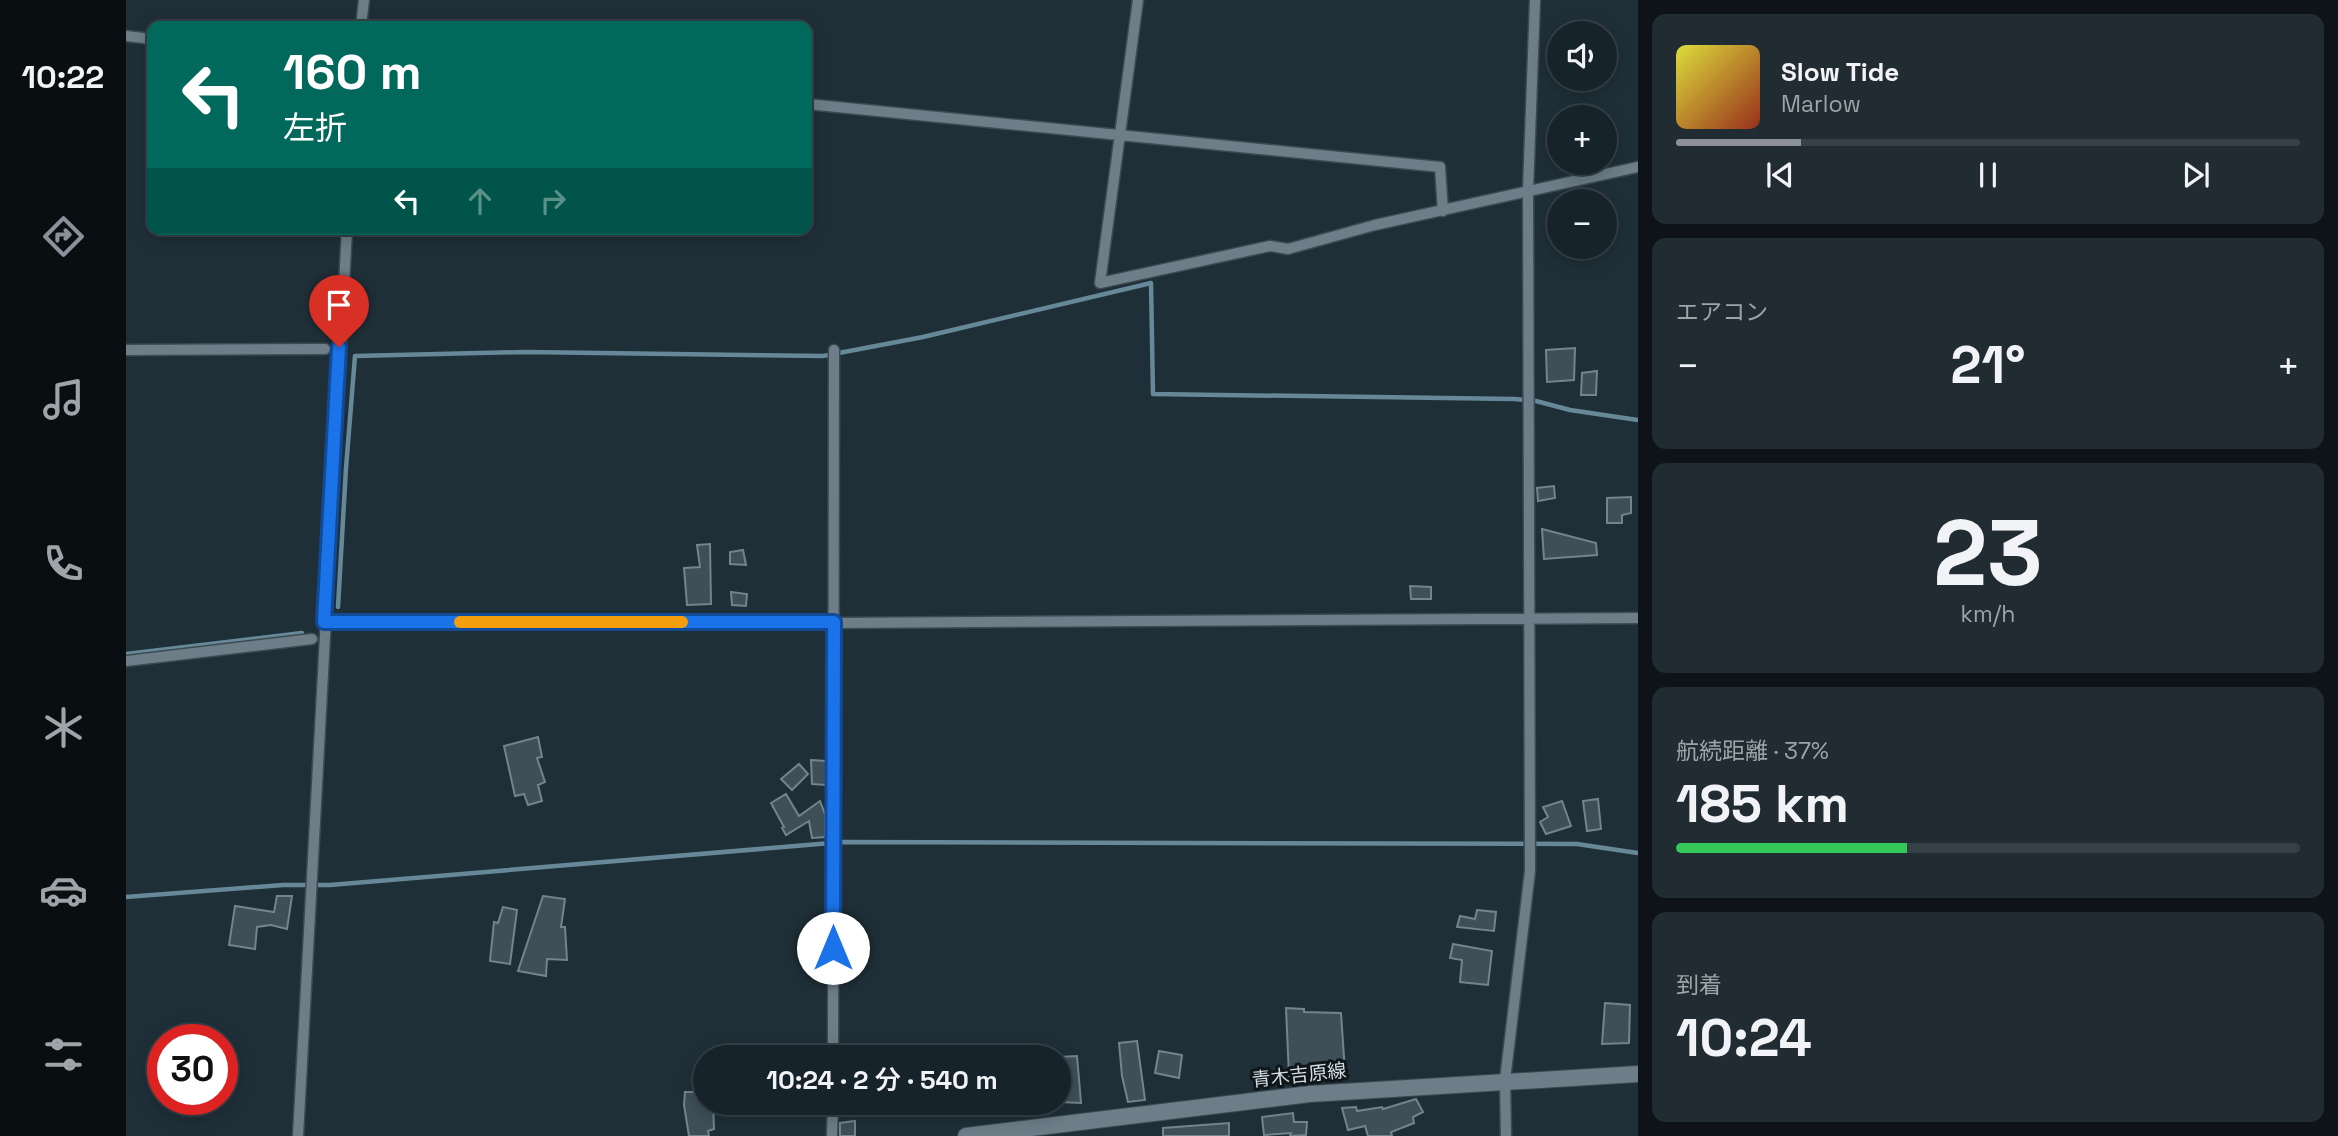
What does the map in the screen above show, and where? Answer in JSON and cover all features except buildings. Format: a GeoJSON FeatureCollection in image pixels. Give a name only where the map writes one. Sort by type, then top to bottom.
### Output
{"type":"FeatureCollection","features":[{"type":"Feature","properties":{"kind":"main road","name":"青木吉原線"},"geometry":{"type":"LineString","coordinates":[[965,1136],[1310,1094],[1505,1080],[1638,1074]]}},
{"type":"Feature","properties":{"kind":"street"},"geometry":{"type":"LineString","coordinates":[[362,21],[364,0]]}},
{"type":"Feature","properties":{"kind":"street"},"geometry":{"type":"LineString","coordinates":[[1138,0],[1100,283],[1270,246],[1287,249],[1375,225],[1638,167]]}},
{"type":"Feature","properties":{"kind":"street"},"geometry":{"type":"LineString","coordinates":[[1506,1136],[1505,1080],[1530,871],[1528,190],[1535,0]]}},
{"type":"Feature","properties":{"kind":"street"},"geometry":{"type":"LineString","coordinates":[[126,36],[147,38]]}},
{"type":"Feature","properties":{"kind":"street"},"geometry":{"type":"LineString","coordinates":[[812,104],[1440,167],[1443,211]]}},
{"type":"Feature","properties":{"kind":"street"},"geometry":{"type":"LineString","coordinates":[[298,1136],[347,235]]}},
{"type":"Feature","properties":{"kind":"street"},"geometry":{"type":"LineString","coordinates":[[126,350],[325,349]]}},
{"type":"Feature","properties":{"kind":"street"},"geometry":{"type":"LineString","coordinates":[[833,1045],[834,350]]}},
{"type":"Feature","properties":{"kind":"street"},"geometry":{"type":"LineString","coordinates":[[324,622],[1638,618]]}},
{"type":"Feature","properties":{"kind":"street"},"geometry":{"type":"LineString","coordinates":[[126,661],[312,639]]}},
{"type":"Feature","properties":{"kind":"street"},"geometry":{"type":"LineString","coordinates":[[832,1136],[833,1115]]}},
{"type":"Feature","properties":{"kind":"waterway"},"geometry":{"type":"LineString","coordinates":[[338,607],[355,356],[526,352],[823,356],[923,337],[1151,283],[1153,394],[1514,399],[1638,420]]}},
{"type":"Feature","properties":{"kind":"waterway"},"geometry":{"type":"LineString","coordinates":[[126,654],[302,633]]}},
{"type":"Feature","properties":{"kind":"waterway"},"geometry":{"type":"LineString","coordinates":[[126,897],[283,885],[330,885],[843,842],[1577,844],[1638,853]]}},
{"type":"Feature","properties":{"kind":"slow traffic"},"geometry":{"type":"LineString","coordinates":[[460,622],[682,622]]}},
{"type":"Feature","properties":{"kind":"route"},"geometry":{"type":"LineString","coordinates":[[339,347],[324,622],[834,622],[833,948]]}}]}
